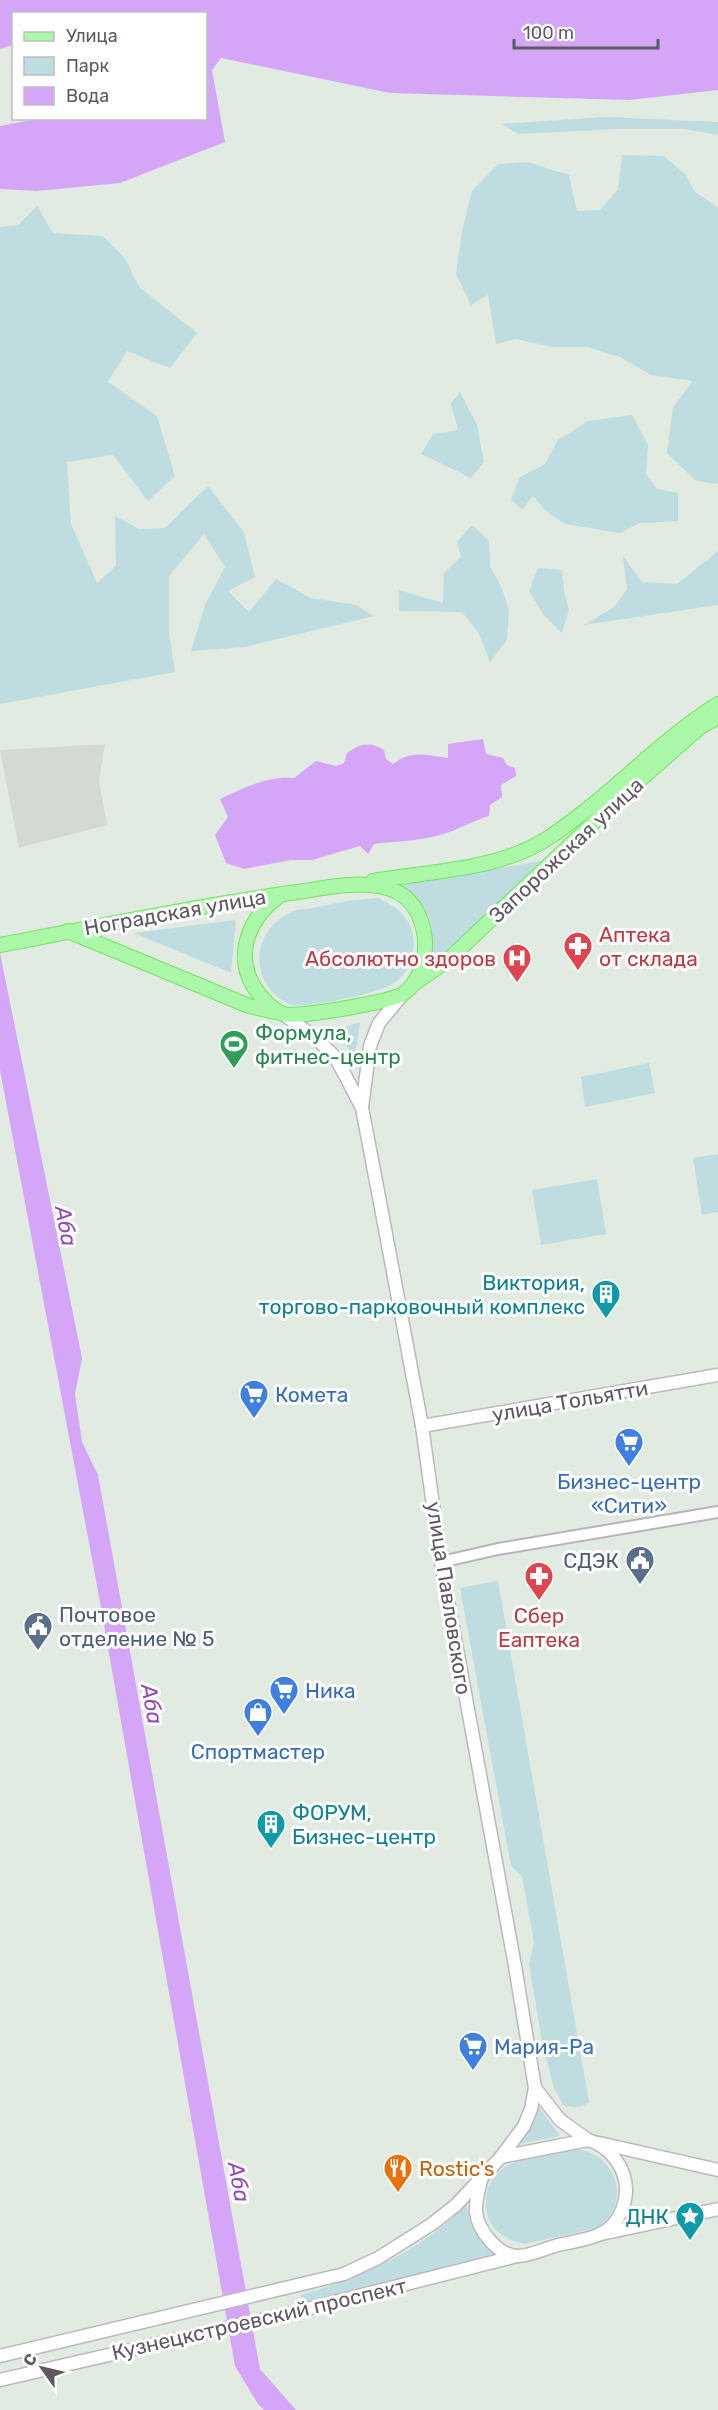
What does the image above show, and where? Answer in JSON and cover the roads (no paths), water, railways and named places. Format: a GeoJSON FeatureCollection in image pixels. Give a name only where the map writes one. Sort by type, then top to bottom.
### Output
{"type":"FeatureCollection","features":[{"type":"Feature","properties":{"kind":"main road","name":"Запорожская улица"},"geometry":{"type":"LineString","coordinates":[[359,883],[498,861],[539,843],[566,826],[694,719],[718,704]]}},
{"type":"Feature","properties":{"kind":"main road","name":"Запорожская улица"},"geometry":{"type":"LineString","coordinates":[[414,984],[448,960],[623,795],[700,728],[718,717]]}},
{"type":"Feature","properties":{"kind":"main road"},"geometry":{"type":"LineString","coordinates":[[359,883],[382,885],[401,894],[415,908],[422,920],[426,951],[414,984],[403,994],[339,1010],[283,1014],[264,1000],[252,986],[245,967],[245,942],[255,921],[269,903],[282,894],[359,883]]}},
{"type":"Feature","properties":{"kind":"main road","name":"Ноградская улица"},"geometry":{"type":"LineString","coordinates":[[0,945],[282,894]]}},
{"type":"Feature","properties":{"kind":"main road","name":"Ноградская улица"},"geometry":{"type":"LineString","coordinates":[[68,931],[249,1006],[283,1014]]}},
{"type":"Feature","properties":{"kind":"main road","name":"улица Павловского"},"geometry":{"type":"LineString","coordinates":[[362,1108],[370,1046],[379,1023],[403,994]]}},
{"type":"Feature","properties":{"kind":"main road","name":"улица Павловского"},"geometry":{"type":"LineString","coordinates":[[283,1014],[317,1039],[335,1057],[362,1108],[422,1426],[441,1562],[535,2088],[531,2109],[524,2126],[501,2157]]}},
{"type":"Feature","properties":{"kind":"main road","name":"улица Тольятти"},"geometry":{"type":"LineString","coordinates":[[422,1426],[718,1375]]}},
{"type":"Feature","properties":{"kind":"main road","name":"улица Павловского"},"geometry":{"type":"LineString","coordinates":[[535,2088],[560,2120],[593,2142]]}},
{"type":"Feature","properties":{"kind":"main road"},"geometry":{"type":"LineString","coordinates":[[593,2142],[619,2163],[625,2180],[626,2192],[624,2206],[618,2218],[600,2234]]}},
{"type":"Feature","properties":{"kind":"main road"},"geometry":{"type":"LineString","coordinates":[[718,2170],[593,2142],[501,2157],[482,2180],[476,2214],[491,2241],[501,2250],[517,2256],[600,2234],[718,2209]]}},
{"type":"Feature","properties":{"kind":"main road","name":"Кузнецкстроевский проспект"},"geometry":{"type":"LineString","coordinates":[[0,2356],[332,2278],[378,2258],[432,2224],[482,2180]]}},
{"type":"Feature","properties":{"kind":"main road","name":"Кузнецкстроевский проспект"},"geometry":{"type":"LineString","coordinates":[[0,2380],[283,2315],[517,2256]]}},
{"type":"Feature","properties":{"kind":"street"},"geometry":{"type":"LineString","coordinates":[[441,1562],[498,1549],[718,1512]]}},
{"type":"Feature","properties":{"kind":"water"},"geometry":{"type":"Polygon","coordinates":[[[0,0],[718,0],[718,90],[629,100],[390,93],[221,58],[212,70],[225,142],[120,183],[37,191],[0,189],[0,126],[32,120],[207,120],[207,12],[12,12],[12,45],[0,49],[0,0]]]}},
{"type":"Feature","properties":{"kind":"water"},"geometry":{"type":"Polygon","coordinates":[[[483,739],[486,754],[503,758],[507,765],[515,768],[516,776],[501,785],[502,797],[490,805],[489,816],[432,837],[374,844],[368,854],[360,846],[312,860],[291,860],[244,869],[226,863],[215,835],[228,817],[220,799],[265,781],[294,778],[316,761],[336,766],[344,763],[347,753],[360,746],[374,745],[384,750],[386,759],[393,764],[413,755],[448,758],[448,744],[483,739]]]}},
{"type":"Feature","properties":{"kind":"water","name":"Аба"},"geometry":{"type":"Polygon","coordinates":[[[0,953],[82,1358],[75,1394],[82,1442],[98,1475],[260,2369],[296,2410],[264,2410],[235,2366],[96,1580],[0,1070],[0,953]]]}},
{"type":"Feature","properties":{"kind":"place","name":"Аптека от склада"},"geometry":{"type":"Point","coordinates":[578,972]}},
{"type":"Feature","properties":{"kind":"place","name":"Абсолютно здоров"},"geometry":{"type":"Point","coordinates":[517,984]}},
{"type":"Feature","properties":{"kind":"place","name":"Формула, фитнес-центр"},"geometry":{"type":"Point","coordinates":[234,1070]}},
{"type":"Feature","properties":{"kind":"place","name":"Виктория, торгово-парковочный комплекс"},"geometry":{"type":"Point","coordinates":[606,1320]}},
{"type":"Feature","properties":{"kind":"place","name":"Комета"},"geometry":{"type":"Point","coordinates":[254,1420]}},
{"type":"Feature","properties":{"kind":"place","name":"Бизнес-центр «Сити»"},"geometry":{"type":"Point","coordinates":[629,1468]}},
{"type":"Feature","properties":{"kind":"place","name":"СДЭК"},"geometry":{"type":"Point","coordinates":[640,1586]}},
{"type":"Feature","properties":{"kind":"place","name":"Сбер Еаптека"},"geometry":{"type":"Point","coordinates":[539,1602]}},
{"type":"Feature","properties":{"kind":"place","name":"Почтовое отделение № 5"},"geometry":{"type":"Point","coordinates":[38,1652]}},
{"type":"Feature","properties":{"kind":"place","name":"Ника"},"geometry":{"type":"Point","coordinates":[284,1716]}},
{"type":"Feature","properties":{"kind":"place","name":"Спортмастер"},"geometry":{"type":"Point","coordinates":[258,1738]}},
{"type":"Feature","properties":{"kind":"place","name":"ФОРУМ, Бизнес-центр"},"geometry":{"type":"Point","coordinates":[271,1850]}},
{"type":"Feature","properties":{"kind":"place","name":"Мария-Ра"},"geometry":{"type":"Point","coordinates":[473,2072]}},
{"type":"Feature","properties":{"kind":"place","name":"Rostic's"},"geometry":{"type":"Point","coordinates":[398,2194]}},
{"type":"Feature","properties":{"kind":"place","name":"ДНК"},"geometry":{"type":"Point","coordinates":[690,2242]}}]}
